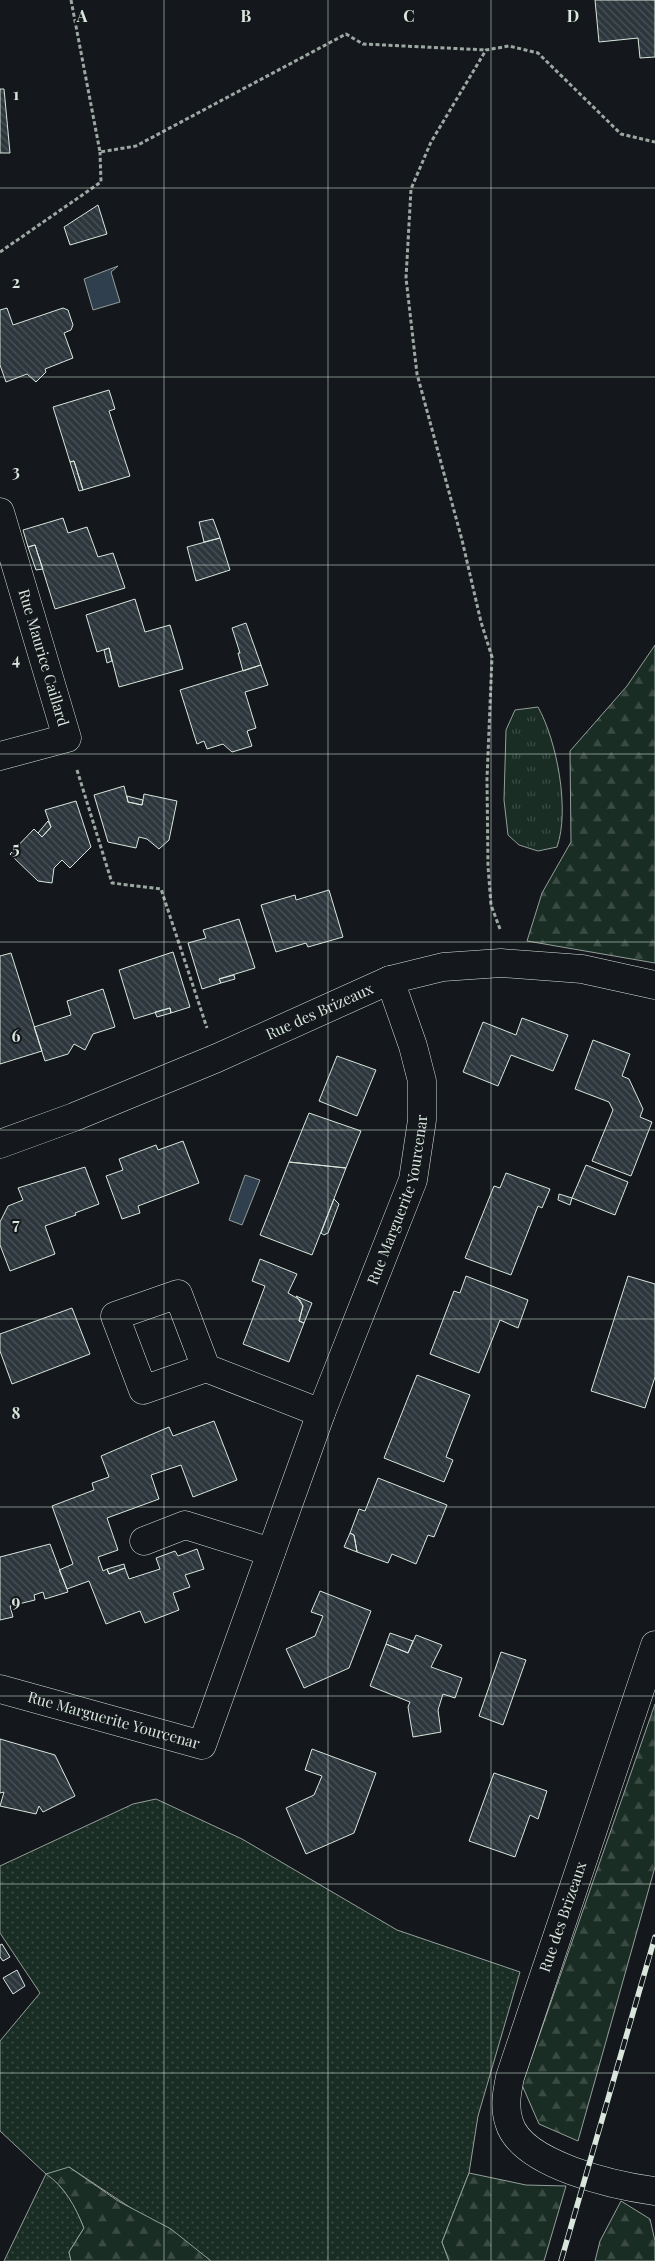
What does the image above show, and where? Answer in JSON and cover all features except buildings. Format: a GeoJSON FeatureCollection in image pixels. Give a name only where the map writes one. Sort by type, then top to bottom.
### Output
{"type":"FeatureCollection","features":[{"type":"Feature","properties":{"kind":"street","name":"Rue Maurice Caillard"},"geometry":{"type":"LineString","coordinates":[[0,512],[67,738],[0,756]]}},
{"type":"Feature","properties":{"kind":"street","name":"Rue des Brizeaux"},"geometry":{"type":"LineString","coordinates":[[0,1144],[74,1117],[217,1058],[390,980],[442,967],[501,963],[582,969],[655,985]]}},
{"type":"Feature","properties":{"kind":"street","name":"Rue Marguerite Yourcenar"},"geometry":{"type":"LineString","coordinates":[[0,1690],[202,1745],[321,1413],[413,1180],[422,1120],[422,1082],[413,1046],[390,980]]}},
{"type":"Feature","properties":{"kind":"street"},"geometry":{"type":"LineString","coordinates":[[206,1368],[321,1413]]}},
{"type":"Feature","properties":{"kind":"street"},"geometry":{"type":"LineString","coordinates":[[144,1541],[185,1525],[271,1552]]}},
{"type":"Feature","properties":{"kind":"street","name":"Rue des Brizeaux"},"geometry":{"type":"LineString","coordinates":[[655,1645],[510,2077],[506,2102],[509,2124],[518,2139],[533,2152],[563,2168],[655,2191]]}},
{"type":"Feature","properties":{"kind":"path"},"geometry":{"type":"LineString","coordinates":[[0,252],[101,182],[100,152],[71,0]]}},
{"type":"Feature","properties":{"kind":"path"},"geometry":{"type":"LineString","coordinates":[[100,152],[136,146],[346,34],[363,44],[486,50],[509,46],[538,53],[622,134],[655,142]]}},
{"type":"Feature","properties":{"kind":"path"},"geometry":{"type":"LineString","coordinates":[[486,50],[431,142],[411,189],[406,278],[417,374],[462,540],[481,622],[492,656],[487,779],[488,866],[491,905],[504,941],[501,963]]}},
{"type":"Feature","properties":{"kind":"path"},"geometry":{"type":"LineString","coordinates":[[67,738],[112,883],[160,889],[217,1058]]}},
{"type":"Feature","properties":{"kind":"green space"},"geometry":{"type":"Polygon","coordinates":[[[655,645],[655,963],[527,941],[542,893],[571,842],[570,751],[627,686],[655,645]]]}},
{"type":"Feature","properties":{"kind":"green space"},"geometry":{"type":"Polygon","coordinates":[[[538,707],[545,721],[556,756],[562,795],[562,814],[561,832],[557,847],[538,851],[519,845],[508,835],[504,800],[506,730],[515,710],[538,707]]]}},
{"type":"Feature","properties":{"kind":"green space"},"geometry":{"type":"Polygon","coordinates":[[[655,1704],[655,1867],[578,2141],[539,2124],[522,2085],[655,1704]]]}},
{"type":"Feature","properties":{"kind":"green space"},"geometry":{"type":"Polygon","coordinates":[[[156,1799],[242,1839],[397,1930],[520,1972],[478,2116],[469,2173],[442,2242],[449,2261],[211,2261],[69,2167],[56,2181],[74,2204],[84,2228],[69,2252],[71,2261],[4,2261],[46,2174],[0,2131],[0,2041],[40,1993],[0,1933],[0,1866],[133,1804],[156,1799]]]}},
{"type":"Feature","properties":{"kind":"green space"},"geometry":{"type":"Polygon","coordinates":[[[69,2167],[118,2201],[171,2229],[211,2261],[71,2261],[69,2252],[84,2228],[69,2198],[59,2185],[46,2174],[69,2167]]]}},
{"type":"Feature","properties":{"kind":"green space"},"geometry":{"type":"Polygon","coordinates":[[[469,2173],[526,2185],[566,2186],[544,2261],[449,2261],[442,2242],[469,2173]]]}},
{"type":"Feature","properties":{"kind":"green space"},"geometry":{"type":"Polygon","coordinates":[[[621,2201],[650,2219],[655,2241],[655,2261],[595,2261],[600,2241],[621,2201]]]}},
{"type":"Feature","properties":{"kind":"water"},"geometry":{"type":"Polygon","coordinates":[[[118,266],[111,272],[120,302],[93,310],[84,279],[118,266]]]}},
{"type":"Feature","properties":{"kind":"water"},"geometry":{"type":"Polygon","coordinates":[[[245,1175],[260,1180],[242,1225],[229,1220],[245,1175]]]}},
{"type":"Feature","properties":{"kind":"railway"},"geometry":{"type":"LineString","coordinates":[[561,2261],[655,1937]]}}]}
